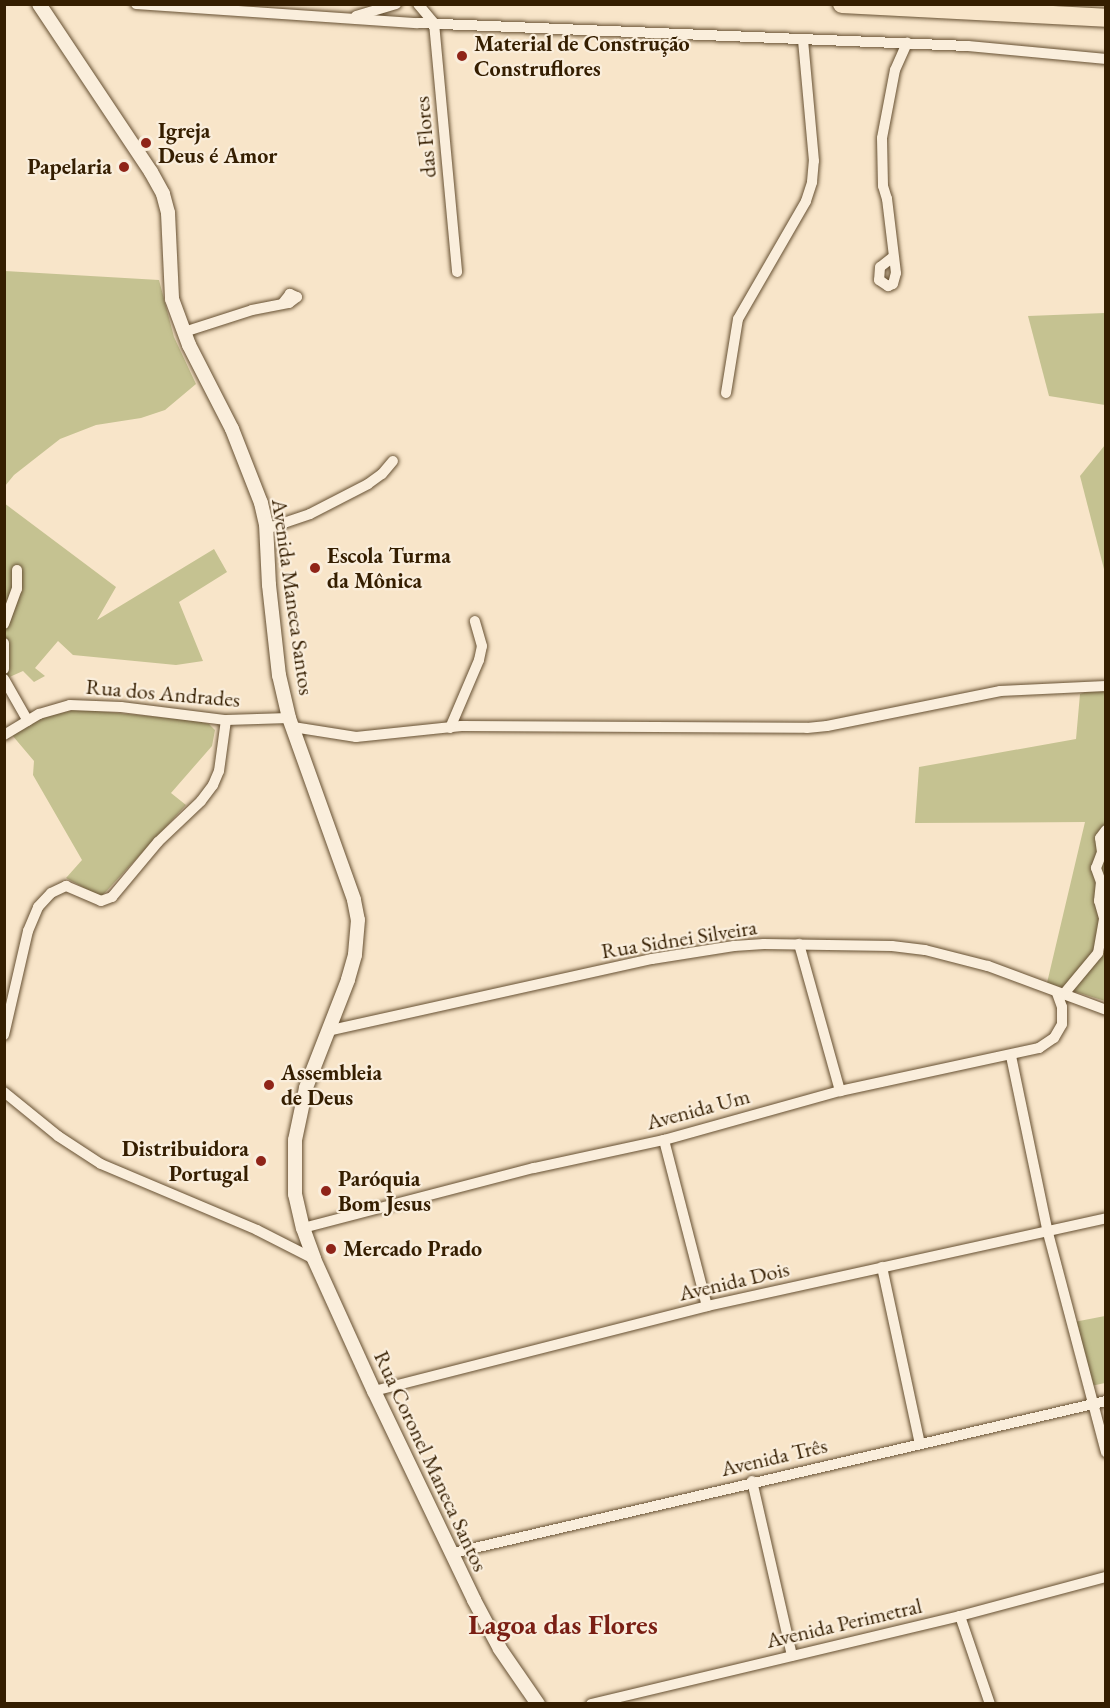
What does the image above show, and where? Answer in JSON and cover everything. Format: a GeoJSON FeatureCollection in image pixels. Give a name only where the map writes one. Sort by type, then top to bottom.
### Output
{"type":"FeatureCollection","features":[{"type":"Feature","properties":{"kind":"highway"},"geometry":{"type":"LineString","coordinates":[[842,4],[986,8],[1106,18]]}},
{"type":"Feature","properties":{"kind":"street","name":"Avenida Maneca Santos"},"geometry":{"type":"LineString","coordinates":[[39,4],[151,172],[163,194],[168,213],[172,299],[184,332],[246,461],[266,529],[273,628],[279,675],[291,722],[351,890],[358,920],[358,940],[348,980],[306,1088],[295,1140],[295,1194],[303,1228]]}},
{"type":"Feature","properties":{"kind":"street"},"geometry":{"type":"LineString","coordinates":[[136,4],[434,23],[968,46],[1106,59]]}},
{"type":"Feature","properties":{"kind":"street"},"geometry":{"type":"LineString","coordinates":[[349,18],[396,4]]}},
{"type":"Feature","properties":{"kind":"street"},"geometry":{"type":"LineString","coordinates":[[418,4],[434,23]]}},
{"type":"Feature","properties":{"kind":"street","name":"das Flores"},"geometry":{"type":"LineString","coordinates":[[434,23],[457,272]]}},
{"type":"Feature","properties":{"kind":"street"},"geometry":{"type":"LineString","coordinates":[[726,393],[738,319],[806,201],[812,182],[814,161],[803,39]]}},
{"type":"Feature","properties":{"kind":"street"},"geometry":{"type":"LineString","coordinates":[[893,257],[887,199],[883,186],[882,138],[895,70],[907,43]]}},
{"type":"Feature","properties":{"kind":"street"},"geometry":{"type":"LineString","coordinates":[[184,332],[283,303]]}},
{"type":"Feature","properties":{"kind":"street"},"geometry":{"type":"LineString","coordinates":[[266,529],[310,514],[368,484],[382,474],[393,461]]}},
{"type":"Feature","properties":{"kind":"street"},"geometry":{"type":"LineString","coordinates":[[4,624],[17,589],[17,570]]}},
{"type":"Feature","properties":{"kind":"street"},"geometry":{"type":"LineString","coordinates":[[450,728],[481,653],[480,632],[475,621]]}},
{"type":"Feature","properties":{"kind":"street"},"geometry":{"type":"LineString","coordinates":[[4,643],[4,669]]}},
{"type":"Feature","properties":{"kind":"street"},"geometry":{"type":"LineString","coordinates":[[4,679],[28,721]]}},
{"type":"Feature","properties":{"kind":"street","name":"Rua dos Andrades"},"geometry":{"type":"LineString","coordinates":[[4,735],[55,708],[85,704],[226,720],[291,722],[356,737],[450,728],[807,728],[1000,691],[1106,686]]}},
{"type":"Feature","properties":{"kind":"street"},"geometry":{"type":"LineString","coordinates":[[4,1035],[28,931],[38,907],[51,893],[66,886],[101,901],[112,897],[158,842],[201,801],[213,785],[219,771],[226,720]]}},
{"type":"Feature","properties":{"kind":"street"},"geometry":{"type":"LineString","coordinates":[[1060,994],[1089,966],[1098,952],[1104,918],[1098,893],[1100,876],[1096,868],[1102,852],[1101,838],[1106,830]]}},
{"type":"Feature","properties":{"kind":"street"},"geometry":{"type":"LineString","coordinates":[[799,944],[840,1091]]}},
{"type":"Feature","properties":{"kind":"street","name":"Rua Sidnei Silveira"},"geometry":{"type":"LineString","coordinates":[[327,1031],[652,959],[734,946],[799,944],[925,950],[988,966],[1106,1010]]}},
{"type":"Feature","properties":{"kind":"street","name":"Avenida Um"},"geometry":{"type":"LineString","coordinates":[[303,1228],[534,1168],[664,1140],[840,1091],[1011,1056],[1039,1048],[1054,1038],[1063,1017],[1060,994]]}},
{"type":"Feature","properties":{"kind":"street"},"geometry":{"type":"LineString","coordinates":[[1011,1056],[1047,1229],[1106,1452]]}},
{"type":"Feature","properties":{"kind":"street"},"geometry":{"type":"LineString","coordinates":[[4,1092],[58,1136],[101,1164],[248,1226],[314,1259]]}},
{"type":"Feature","properties":{"kind":"street"},"geometry":{"type":"LineString","coordinates":[[664,1140],[707,1306]]}},
{"type":"Feature","properties":{"kind":"street","name":"Avenida Dois"},"geometry":{"type":"LineString","coordinates":[[374,1391],[707,1306],[1047,1229],[1106,1218]]}},
{"type":"Feature","properties":{"kind":"street","name":"Rua Coronel Maneca Santos"},"geometry":{"type":"LineString","coordinates":[[303,1228],[314,1259],[374,1391],[487,1626],[538,1704]]}},
{"type":"Feature","properties":{"kind":"street"},"geometry":{"type":"LineString","coordinates":[[882,1267],[920,1444]]}},
{"type":"Feature","properties":{"kind":"street","name":"Avenida Três"},"geometry":{"type":"LineString","coordinates":[[453,1552],[752,1481],[1106,1401]]}},
{"type":"Feature","properties":{"kind":"street"},"geometry":{"type":"LineString","coordinates":[[752,1481],[792,1655]]}},
{"type":"Feature","properties":{"kind":"street","name":"Avenida Perimetral"},"geometry":{"type":"LineString","coordinates":[[591,1704],[960,1616],[1106,1577]]}},
{"type":"Feature","properties":{"kind":"street"},"geometry":{"type":"LineString","coordinates":[[960,1616],[990,1704]]}},
{"type":"Feature","properties":{"kind":"shaded area"},"geometry":{"type":"Polygon","coordinates":[[[5,271],[159,280],[174,337],[196,384],[165,410],[141,418],[96,425],[60,439],[14,475],[5,486],[5,271]]]}},
{"type":"Feature","properties":{"kind":"shaded area"},"geometry":{"type":"Polygon","coordinates":[[[1105,313],[1105,405],[1049,396],[1028,316],[1105,313]]]}},
{"type":"Feature","properties":{"kind":"shaded area"},"geometry":{"type":"Polygon","coordinates":[[[1105,445],[1105,573],[1080,476],[1105,445]]]}},
{"type":"Feature","properties":{"kind":"shaded area"},"geometry":{"type":"Polygon","coordinates":[[[4,503],[116,587],[97,620],[214,549],[227,572],[179,602],[203,661],[176,665],[73,655],[58,641],[35,668],[45,676],[34,682],[23,671],[5,679],[4,503]]]}},
{"type":"Feature","properties":{"kind":"shaded area"},"geometry":{"type":"Polygon","coordinates":[[[1105,685],[1105,1001],[1047,983],[1085,822],[915,823],[919,767],[1076,739],[1080,694],[1105,685]]]}},
{"type":"Feature","properties":{"kind":"shaded area"},"geometry":{"type":"Polygon","coordinates":[[[78,709],[197,721],[209,724],[215,730],[212,746],[171,793],[186,805],[101,897],[66,878],[82,860],[33,775],[34,761],[12,735],[44,717],[78,709]]]}},
{"type":"Feature","properties":{"kind":"shaded area"},"geometry":{"type":"Polygon","coordinates":[[[1105,1316],[1105,1383],[1091,1386],[1074,1322],[1105,1316]]]}},
{"type":"Feature","properties":{"kind":"place","name":"Material de Construção Construflores"},"geometry":{"type":"Point","coordinates":[462,56]}},
{"type":"Feature","properties":{"kind":"place","name":"Igreja Deus é Amor"},"geometry":{"type":"Point","coordinates":[146,143]}},
{"type":"Feature","properties":{"kind":"place","name":"Papelaria"},"geometry":{"type":"Point","coordinates":[124,167]}},
{"type":"Feature","properties":{"kind":"place","name":"Escola Turma da Mônica"},"geometry":{"type":"Point","coordinates":[315,568]}},
{"type":"Feature","properties":{"kind":"place","name":"Assembleia de Deus"},"geometry":{"type":"Point","coordinates":[269,1085]}},
{"type":"Feature","properties":{"kind":"place","name":"Distribuidora Portugal"},"geometry":{"type":"Point","coordinates":[261,1161]}},
{"type":"Feature","properties":{"kind":"place","name":"Paróquia Bom Jesus"},"geometry":{"type":"Point","coordinates":[326,1191]}},
{"type":"Feature","properties":{"kind":"place","name":"Mercado Prado"},"geometry":{"type":"Point","coordinates":[331,1249]}},
{"type":"Feature","properties":{"kind":"district","name":"Lagoa das Flores"},"geometry":{"type":"Point","coordinates":[563,1624]}}]}
